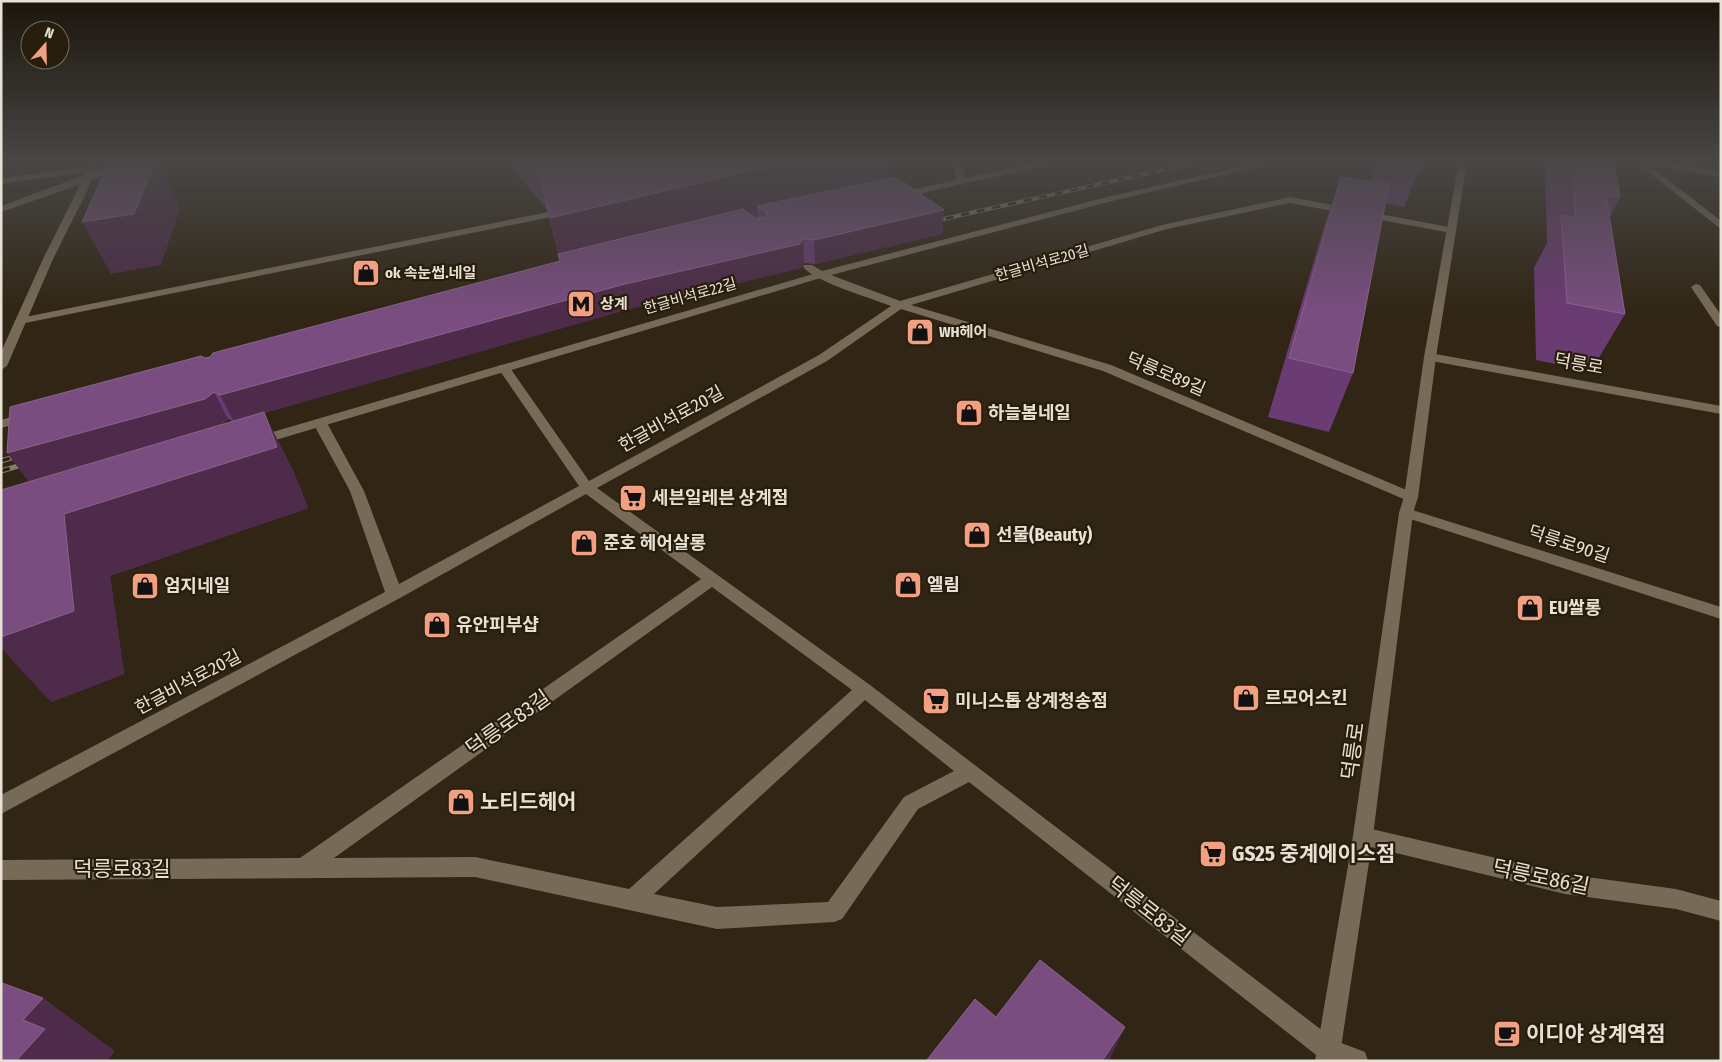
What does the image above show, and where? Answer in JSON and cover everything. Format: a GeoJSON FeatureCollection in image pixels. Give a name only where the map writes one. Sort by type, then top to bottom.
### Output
{"type":"FeatureCollection","features":[{"type":"Feature","properties":{"kind":"street"},"geometry":{"type":"LineString","coordinates":[[1,366],[72,211]]}},
{"type":"Feature","properties":{"kind":"street"},"geometry":{"type":"LineString","coordinates":[[20,321],[569,211]]}},
{"type":"Feature","properties":{"kind":"street","name":"한글비석로22길"},"geometry":{"type":"LineString","coordinates":[[243,445],[820,275],[1067,211]]}},
{"type":"Feature","properties":{"kind":"street","name":"한글비석로20길"},"geometry":{"type":"LineString","coordinates":[[1,805],[394,594],[823,358],[899,305],[1165,227],[1241,211]]}},
{"type":"Feature","properties":{"kind":"street","name":"한글비석로20길"},"geometry":{"type":"LineString","coordinates":[[1346,211],[1450,230]]}},
{"type":"Feature","properties":{"kind":"street","name":"덕릉로"},"geometry":{"type":"LineString","coordinates":[[1327,1056],[1363,836],[1406,513],[1411,497],[1430,358],[1454,211]]}},
{"type":"Feature","properties":{"kind":"street"},"geometry":{"type":"LineString","coordinates":[[1701,211],[1721,226]]}},
{"type":"Feature","properties":{"kind":"street"},"geometry":{"type":"LineString","coordinates":[[808,267],[820,275],[899,305]]}},
{"type":"Feature","properties":{"kind":"street"},"geometry":{"type":"LineString","coordinates":[[1696,287],[1719,317]]}},
{"type":"Feature","properties":{"kind":"street","name":"덕릉로89길"},"geometry":{"type":"LineString","coordinates":[[899,305],[1107,368],[1411,497]]}},
{"type":"Feature","properties":{"kind":"street","name":"덕릉로"},"geometry":{"type":"LineString","coordinates":[[1430,358],[1721,410]]}},
{"type":"Feature","properties":{"kind":"street"},"geometry":{"type":"LineString","coordinates":[[504,368],[587,488]]}},
{"type":"Feature","properties":{"kind":"street"},"geometry":{"type":"LineString","coordinates":[[1,424],[38,414]]}},
{"type":"Feature","properties":{"kind":"street"},"geometry":{"type":"LineString","coordinates":[[320,423],[357,491],[394,594]]}},
{"type":"Feature","properties":{"kind":"street","name":"덕릉로83길"},"geometry":{"type":"LineString","coordinates":[[587,488],[713,578],[864,690],[1327,1056],[1356,1061]]}},
{"type":"Feature","properties":{"kind":"street","name":"덕릉로90길"},"geometry":{"type":"LineString","coordinates":[[1406,513],[1721,613]]}},
{"type":"Feature","properties":{"kind":"street","name":"덕릉로83길"},"geometry":{"type":"LineString","coordinates":[[303,868],[713,578]]}},
{"type":"Feature","properties":{"kind":"street"},"geometry":{"type":"LineString","coordinates":[[633,900],[864,690]]}},
{"type":"Feature","properties":{"kind":"street","name":"덕릉로83길"},"geometry":{"type":"LineString","coordinates":[[1,870],[475,867],[717,918],[834,912],[911,803],[970,772]]}},
{"type":"Feature","properties":{"kind":"street","name":"덕릉로86길"},"geometry":{"type":"LineString","coordinates":[[1363,836],[1565,884],[1676,899],[1721,911]]}},
{"type":"Feature","properties":{"kind":"building"},"geometry":{"type":"Polygon","coordinates":[[[87,211],[135,211],[134,214],[82,222],[87,211]]]}},
{"type":"Feature","properties":{"kind":"building"},"geometry":{"type":"Polygon","coordinates":[[[548,211],[582,211],[550,218],[548,211]]]}},
{"type":"Feature","properties":{"kind":"building"},"geometry":{"type":"Polygon","coordinates":[[[737,211],[745,211],[756,218],[765,218],[767,217],[766,211],[942,211],[814,240],[803,239],[800,244],[625,284],[220,395],[214,392],[205,399],[7,453],[10,407],[201,356],[205,358],[210,357],[213,353],[560,261],[558,254],[737,211]]]}},
{"type":"Feature","properties":{"kind":"building"},"geometry":{"type":"Polygon","coordinates":[[[1331,211],[1384,211],[1353,373],[1289,358],[1331,211]]]}},
{"type":"Feature","properties":{"kind":"building"},"geometry":{"type":"Polygon","coordinates":[[[1575,211],[1608,211],[1625,314],[1567,303],[1561,215],[1576,218],[1575,211]]]}},
{"type":"Feature","properties":{"kind":"building"},"geometry":{"type":"Polygon","coordinates":[[[264,412],[277,447],[64,514],[74,611],[1,637],[1,490],[264,412]]]}},
{"type":"Feature","properties":{"kind":"building"},"geometry":{"type":"Polygon","coordinates":[[[1040,960],[1125,1027],[1102,1061],[926,1061],[975,999],[996,1017],[1040,960]]]}},
{"type":"Feature","properties":{"kind":"building"},"geometry":{"type":"Polygon","coordinates":[[[2,983],[43,998],[23,1020],[45,1029],[16,1061],[1,1061],[2,983]]]}},
{"type":"Feature","properties":{"kind":"railway"},"geometry":{"type":"LineString","coordinates":[[930,222],[981,211]]}},
{"type":"Feature","properties":{"kind":"railway"},"geometry":{"type":"LineString","coordinates":[[1,461],[24,454]]}},
{"type":"Feature","properties":{"kind":"railway"},"geometry":{"type":"LineString","coordinates":[[1,471],[32,462]]}},
{"type":"Feature","properties":{"kind":"place","name":"ok 속눈썹.네일"},"geometry":{"type":"Point","coordinates":[366,273]}},
{"type":"Feature","properties":{"kind":"place","name":"상계"},"geometry":{"type":"Point","coordinates":[581,304]}},
{"type":"Feature","properties":{"kind":"place","name":"WH헤어"},"geometry":{"type":"Point","coordinates":[920,332]}},
{"type":"Feature","properties":{"kind":"place","name":"하늘봄네일"},"geometry":{"type":"Point","coordinates":[969,413]}},
{"type":"Feature","properties":{"kind":"place","name":"세븐일레븐 상계점"},"geometry":{"type":"Point","coordinates":[633,498]}},
{"type":"Feature","properties":{"kind":"place","name":"선물(Beauty)"},"geometry":{"type":"Point","coordinates":[977,535]}},
{"type":"Feature","properties":{"kind":"place","name":"준호 헤어살롱"},"geometry":{"type":"Point","coordinates":[584,543]}},
{"type":"Feature","properties":{"kind":"place","name":"엘림"},"geometry":{"type":"Point","coordinates":[908,585]}},
{"type":"Feature","properties":{"kind":"place","name":"엄지네일"},"geometry":{"type":"Point","coordinates":[145,586]}},
{"type":"Feature","properties":{"kind":"place","name":"EU쌀롱"},"geometry":{"type":"Point","coordinates":[1530,608]}},
{"type":"Feature","properties":{"kind":"place","name":"유안피부샵"},"geometry":{"type":"Point","coordinates":[437,625]}},
{"type":"Feature","properties":{"kind":"place","name":"르모어스킨"},"geometry":{"type":"Point","coordinates":[1246,698]}},
{"type":"Feature","properties":{"kind":"place","name":"미니스톱 상계청송점"},"geometry":{"type":"Point","coordinates":[936,701]}},
{"type":"Feature","properties":{"kind":"place","name":"노티드헤어"},"geometry":{"type":"Point","coordinates":[461,802]}},
{"type":"Feature","properties":{"kind":"place","name":"GS25 중계에이스점"},"geometry":{"type":"Point","coordinates":[1213,854]}},
{"type":"Feature","properties":{"kind":"place","name":"이디야 상계역점"},"geometry":{"type":"Point","coordinates":[1507,1034]}}]}
